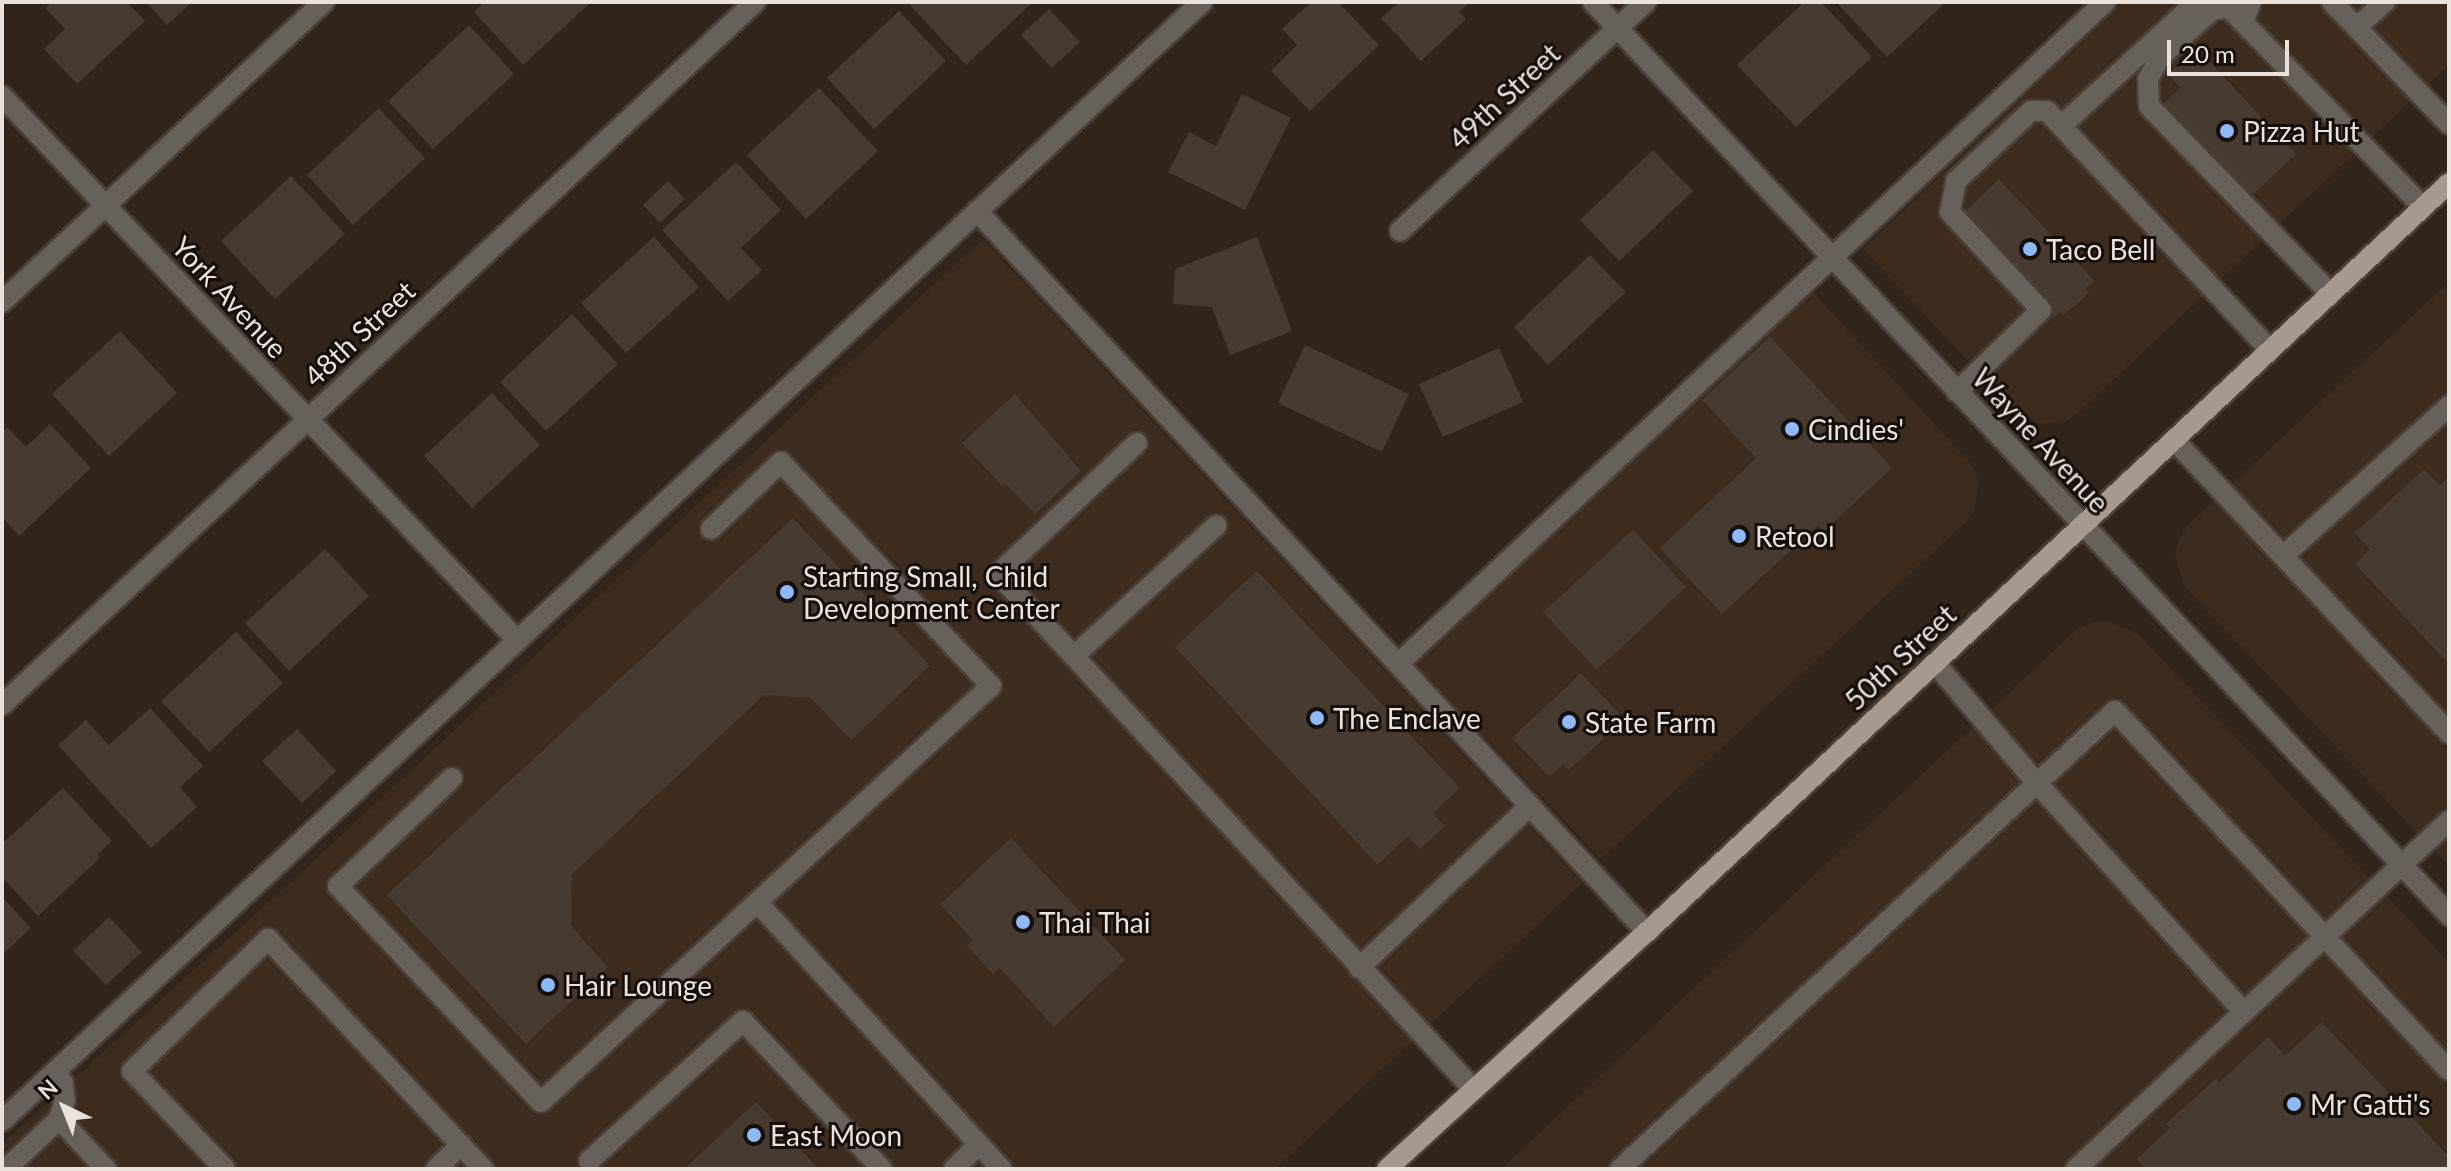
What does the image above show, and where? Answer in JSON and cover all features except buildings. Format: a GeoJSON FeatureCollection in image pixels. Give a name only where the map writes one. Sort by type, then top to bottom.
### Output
{"type":"FeatureCollection","features":[{"type":"Feature","properties":{"kind":"main road","name":"50th Street"},"geometry":{"type":"LineString","coordinates":[[1387,1169],[1647,932],[2449,183]]}},
{"type":"Feature","properties":{"kind":"street"},"geometry":{"type":"LineString","coordinates":[[2,302],[324,2]]}},
{"type":"Feature","properties":{"kind":"street","name":"48th Street"},"geometry":{"type":"LineString","coordinates":[[2,705],[755,2]]}},
{"type":"Feature","properties":{"kind":"street"},"geometry":{"type":"LineString","coordinates":[[29,1148],[2,1121],[1202,2]]}},
{"type":"Feature","properties":{"kind":"street","name":"Wayne Avenue"},"geometry":{"type":"LineString","coordinates":[[1593,2],[2449,915]]}},
{"type":"Feature","properties":{"kind":"street","name":"49th Street"},"geometry":{"type":"LineString","coordinates":[[1400,231],[1646,2]]}},
{"type":"Feature","properties":{"kind":"street"},"geometry":{"type":"LineString","coordinates":[[1398,664],[2105,2]]}},
{"type":"Feature","properties":{"kind":"street"},"geometry":{"type":"LineString","coordinates":[[2054,118],[2197,2]]}},
{"type":"Feature","properties":{"kind":"street"},"geometry":{"type":"LineString","coordinates":[[2332,2],[2449,124]]}},
{"type":"Feature","properties":{"kind":"street"},"geometry":{"type":"LineString","coordinates":[[2357,27],[2385,2]]}},
{"type":"Feature","properties":{"kind":"street"},"geometry":{"type":"LineString","coordinates":[[2330,293],[2149,106],[2148,79],[2160,57],[2212,10],[2229,8],[2247,11],[2423,207]]}},
{"type":"Feature","properties":{"kind":"street","name":"York Avenue"},"geometry":{"type":"LineString","coordinates":[[2,96],[517,640]]}},
{"type":"Feature","properties":{"kind":"street"},"geometry":{"type":"LineString","coordinates":[[1957,392],[2041,310],[1950,212],[1956,181],[2031,111],[2054,118],[2270,350]]}},
{"type":"Feature","properties":{"kind":"street"},"geometry":{"type":"LineString","coordinates":[[977,211],[1647,932]]}},
{"type":"Feature","properties":{"kind":"street"},"geometry":{"type":"LineString","coordinates":[[2283,556],[2449,406]]}},
{"type":"Feature","properties":{"kind":"street"},"geometry":{"type":"LineString","coordinates":[[2174,440],[2449,733]]}},
{"type":"Feature","properties":{"kind":"street"},"geometry":{"type":"LineString","coordinates":[[1137,443],[998,574],[1474,1090]]}},
{"type":"Feature","properties":{"kind":"street"},"geometry":{"type":"LineString","coordinates":[[452,778],[338,886],[541,1102],[991,686],[781,462],[711,529]]}},
{"type":"Feature","properties":{"kind":"street"},"geometry":{"type":"LineString","coordinates":[[1074,656],[1216,526]]}},
{"type":"Feature","properties":{"kind":"street"},"geometry":{"type":"LineString","coordinates":[[1935,663],[2036,782],[2244,1012]]}},
{"type":"Feature","properties":{"kind":"street"},"geometry":{"type":"LineString","coordinates":[[1620,1169],[2115,711],[2449,1070]]}},
{"type":"Feature","properties":{"kind":"street"},"geometry":{"type":"LineString","coordinates":[[1359,968],[1530,806]]}},
{"type":"Feature","properties":{"kind":"street"},"geometry":{"type":"LineString","coordinates":[[2076,1169],[2449,821]]}},
{"type":"Feature","properties":{"kind":"street"},"geometry":{"type":"LineString","coordinates":[[757,902],[1002,1169]]}},
{"type":"Feature","properties":{"kind":"street"},"geometry":{"type":"LineString","coordinates":[[225,1169],[132,1071],[268,939],[483,1169]]}},
{"type":"Feature","properties":{"kind":"street"},"geometry":{"type":"LineString","coordinates":[[589,1161],[743,1021],[882,1169]]}},
{"type":"Feature","properties":{"kind":"street"},"geometry":{"type":"LineString","coordinates":[[6,1169],[59,1119],[65,1100],[63,1083],[55,1072]]}},
{"type":"Feature","properties":{"kind":"street"},"geometry":{"type":"LineString","coordinates":[[59,1119],[106,1169]]}},
{"type":"Feature","properties":{"kind":"street"},"geometry":{"type":"LineString","coordinates":[[954,1169],[979,1144]]}},
{"type":"Feature","properties":{"kind":"street"},"geometry":{"type":"LineString","coordinates":[[436,1169],[461,1145]]}},
{"type":"Feature","properties":{"kind":"shaded area"},"geometry":{"type":"Polygon","coordinates":[[[2123,2],[2449,2],[2449,65],[2079,412],[2066,422],[2041,424],[2013,409],[1863,249],[2123,2]]]}},
{"type":"Feature","properties":{"kind":"shaded area"},"geometry":{"type":"Polygon","coordinates":[[[983,239],[1582,883],[1275,1169],[2,1169],[2,1144],[292,881],[983,239]]]}},
{"type":"Feature","properties":{"kind":"shaded area"},"geometry":{"type":"Polygon","coordinates":[[[2449,282],[2449,867],[2184,586],[2175,556],[2187,526],[2449,282]]]}},
{"type":"Feature","properties":{"kind":"shaded area"},"geometry":{"type":"Polygon","coordinates":[[[1811,290],[1972,465],[1979,478],[1975,508],[1967,521],[1601,859],[1415,664],[1811,290]]]}},
{"type":"Feature","properties":{"kind":"shaded area"},"geometry":{"type":"Polygon","coordinates":[[[2108,621],[2138,634],[2449,962],[2449,1169],[1501,1169],[2077,629],[2092,622],[2108,621]]]}},
{"type":"Feature","properties":{"kind":"place","name":"Pizza Hut"},"geometry":{"type":"Point","coordinates":[2227,131]}},
{"type":"Feature","properties":{"kind":"place","name":"Taco Bell"},"geometry":{"type":"Point","coordinates":[2030,249]}},
{"type":"Feature","properties":{"kind":"place","name":"Cindies'"},"geometry":{"type":"Point","coordinates":[1792,429]}},
{"type":"Feature","properties":{"kind":"place","name":"Retool"},"geometry":{"type":"Point","coordinates":[1739,536]}},
{"type":"Feature","properties":{"kind":"place","name":"Starting Small, Child Development Center"},"geometry":{"type":"Point","coordinates":[787,592]}},
{"type":"Feature","properties":{"kind":"place","name":"The Enclave"},"geometry":{"type":"Point","coordinates":[1317,718]}},
{"type":"Feature","properties":{"kind":"place","name":"State Farm"},"geometry":{"type":"Point","coordinates":[1569,722]}},
{"type":"Feature","properties":{"kind":"place","name":"Thai Thai"},"geometry":{"type":"Point","coordinates":[1023,922]}},
{"type":"Feature","properties":{"kind":"place","name":"Hair Lounge"},"geometry":{"type":"Point","coordinates":[548,985]}},
{"type":"Feature","properties":{"kind":"place","name":"Mr Gatti's"},"geometry":{"type":"Point","coordinates":[2294,1104]}},
{"type":"Feature","properties":{"kind":"place","name":"East Moon"},"geometry":{"type":"Point","coordinates":[754,1135]}}]}
